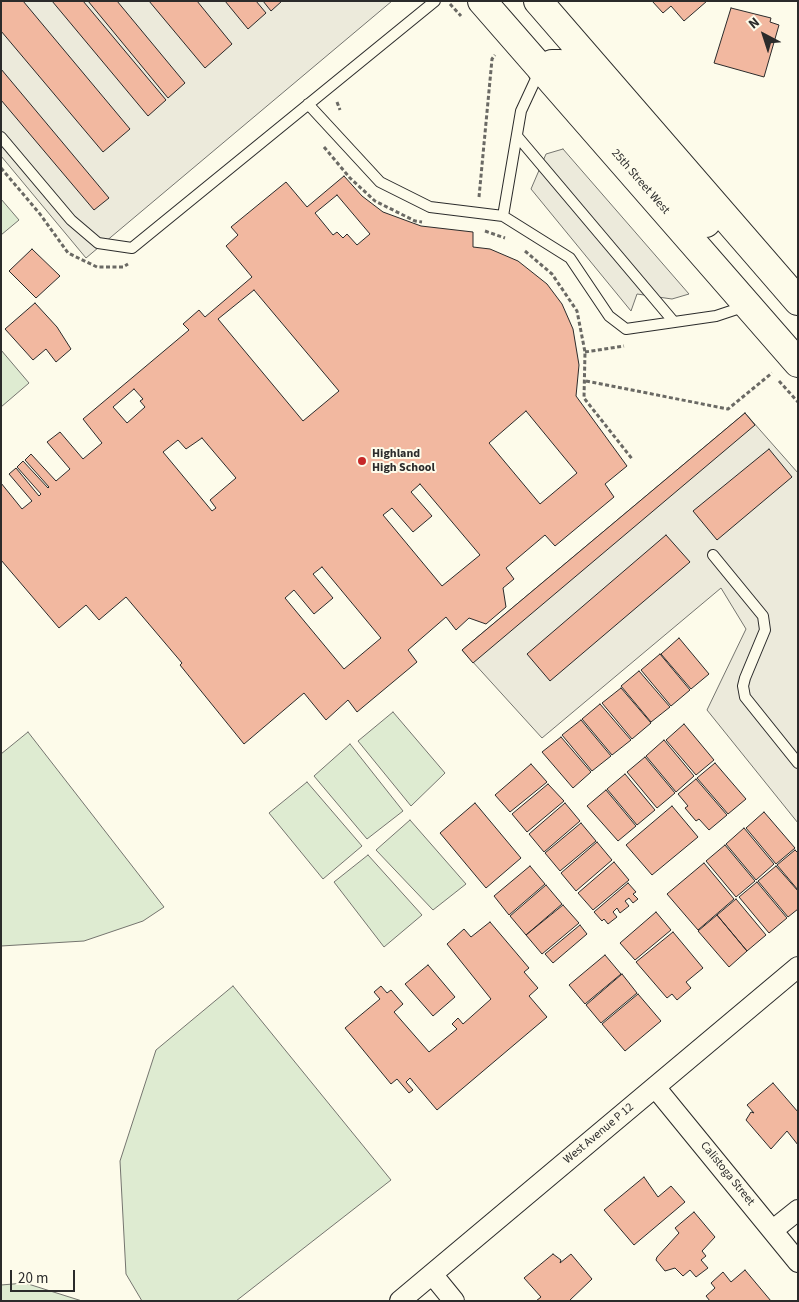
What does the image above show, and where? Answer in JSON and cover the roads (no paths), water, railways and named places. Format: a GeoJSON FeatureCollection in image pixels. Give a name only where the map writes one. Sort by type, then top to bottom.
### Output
{"type":"FeatureCollection","features":[{"type":"Feature","properties":{"kind":"main road","name":"25th Street West"},"geometry":{"type":"LineString","coordinates":[[482,1],[798,363]]}},
{"type":"Feature","properties":{"kind":"main road"},"geometry":{"type":"LineString","coordinates":[[538,1],[798,301]]}},
{"type":"Feature","properties":{"kind":"main road"},"geometry":{"type":"LineString","coordinates":[[540,69],[552,64],[560,64],[718,236],[734,249],[766,265]]}},
{"type":"Feature","properties":{"kind":"street","name":"West Avenue P 12"},"geometry":{"type":"LineString","coordinates":[[400,1301],[798,967]]}},
{"type":"Feature","properties":{"kind":"street","name":"Calistoga Street"},"geometry":{"type":"LineString","coordinates":[[655,1087],[798,1262]]}},
{"type":"Feature","properties":{"kind":"street"},"geometry":{"type":"LineString","coordinates":[[773,1230],[798,1210]]}},
{"type":"Feature","properties":{"kind":"street"},"geometry":{"type":"LineString","coordinates":[[432,1274],[454,1301]]}},
{"type":"Feature","properties":{"kind":"lane"},"geometry":{"type":"LineString","coordinates":[[1,137],[71,220],[98,243],[132,248],[434,1]]}},
{"type":"Feature","properties":{"kind":"lane"},"geometry":{"type":"LineString","coordinates":[[503,216],[521,111],[540,69]]}},
{"type":"Feature","properties":{"kind":"lane"},"geometry":{"type":"LineString","coordinates":[[308,104],[380,182],[430,207],[503,216],[570,258],[608,316],[626,329],[722,315],[748,305]]}},
{"type":"Feature","properties":{"kind":"lane"},"geometry":{"type":"LineString","coordinates":[[517,136],[674,322]]}},
{"type":"Feature","properties":{"kind":"lane"},"geometry":{"type":"LineString","coordinates":[[713,555],[763,616],[764,630],[744,678],[745,697],[798,763]]}},
{"type":"Feature","properties":{"kind":"place","name":"Highland High School"},"geometry":{"type":"Point","coordinates":[362,461]}}]}
